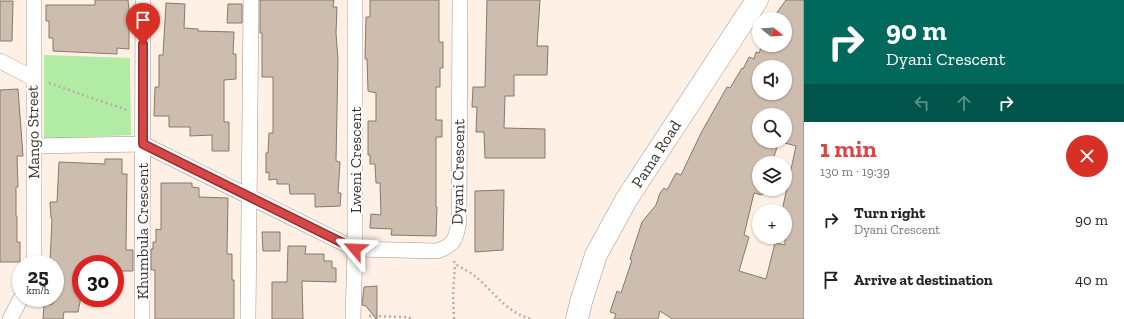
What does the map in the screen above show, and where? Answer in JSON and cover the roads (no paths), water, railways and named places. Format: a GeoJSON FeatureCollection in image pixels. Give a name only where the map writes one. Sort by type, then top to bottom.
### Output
{"type":"FeatureCollection","features":[{"type":"Feature","properties":{"kind":"street","name":"Mango Street"},"geometry":{"type":"LineString","coordinates":[[34,0],[34,255]]}},
{"type":"Feature","properties":{"kind":"street"},"geometry":{"type":"LineString","coordinates":[[143,0],[143,144]]}},
{"type":"Feature","properties":{"kind":"street"},"geometry":{"type":"LineString","coordinates":[[248,319],[251,0]]}},
{"type":"Feature","properties":{"kind":"street","name":"Lweni Crescent"},"geometry":{"type":"LineString","coordinates":[[353,317],[355,249],[354,0]]}},
{"type":"Feature","properties":{"kind":"street","name":"Dyani Crescent"},"geometry":{"type":"LineString","coordinates":[[355,249],[437,251],[448,247],[456,239],[459,221],[460,0]]}},
{"type":"Feature","properties":{"kind":"street","name":"Pama Road"},"geometry":{"type":"LineString","coordinates":[[577,319],[596,255],[626,200],[718,57],[757,0]]}},
{"type":"Feature","properties":{"kind":"street"},"geometry":{"type":"LineString","coordinates":[[0,61],[33,78]]}},
{"type":"Feature","properties":{"kind":"street"},"geometry":{"type":"LineString","coordinates":[[34,146],[143,144],[355,249]]}},
{"type":"Feature","properties":{"kind":"street","name":"Khumbula Crescent"},"geometry":{"type":"LineString","coordinates":[[142,319],[143,144]]}},
{"type":"Feature","properties":{"kind":"street"},"geometry":{"type":"LineString","coordinates":[[10,319],[16,307]]}}]}
